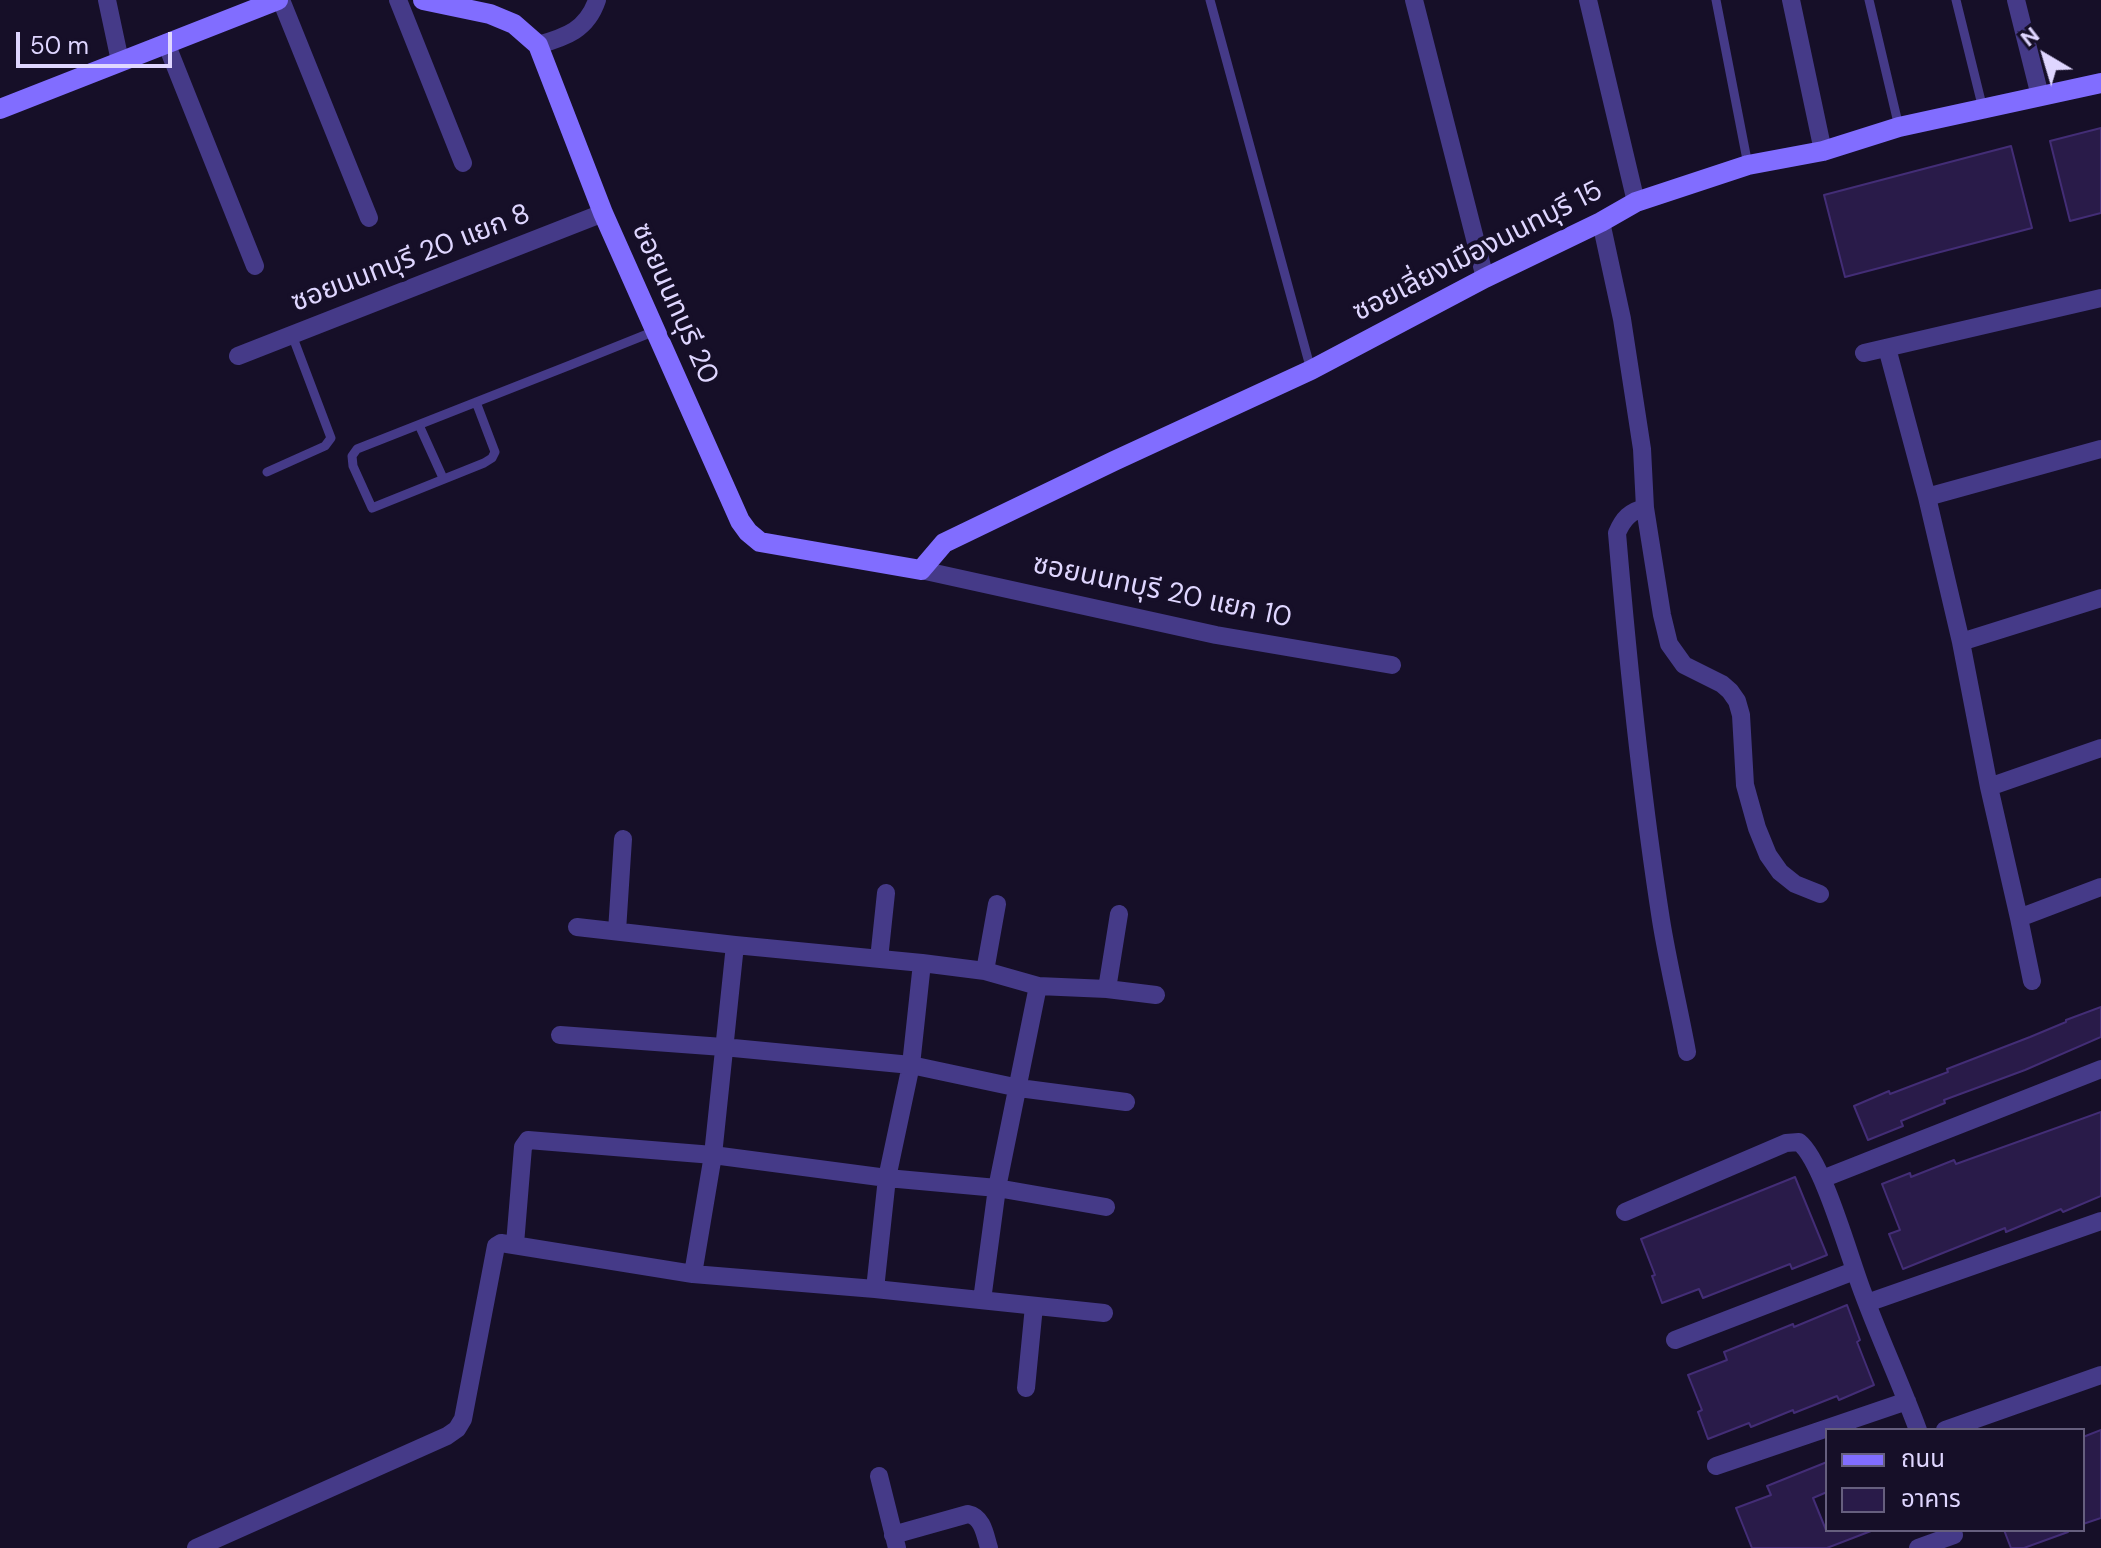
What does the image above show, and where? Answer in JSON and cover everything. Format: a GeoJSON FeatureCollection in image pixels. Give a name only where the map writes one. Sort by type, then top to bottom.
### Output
{"type":"FeatureCollection","features":[{"type":"Feature","properties":{"kind":"street"},"geometry":{"type":"LineString","coordinates":[[107,0],[120,61]]}},
{"type":"Feature","properties":{"kind":"street"},"geometry":{"type":"LineString","coordinates":[[0,109],[280,0],[369,218]]}},
{"type":"Feature","properties":{"kind":"street"},"geometry":{"type":"LineString","coordinates":[[398,0],[463,163]]}},
{"type":"Feature","properties":{"kind":"street"},"geometry":{"type":"LineString","coordinates":[[423,0],[490,14],[514,24],[538,45],[568,36],[587,21],[597,0]]}},
{"type":"Feature","properties":{"kind":"street"},"geometry":{"type":"LineString","coordinates":[[1414,0],[1485,278]]}},
{"type":"Feature","properties":{"kind":"street"},"geometry":{"type":"LineString","coordinates":[[1588,0],[1636,202]]}},
{"type":"Feature","properties":{"kind":"street"},"geometry":{"type":"LineString","coordinates":[[1791,0],[1823,151]]}},
{"type":"Feature","properties":{"kind":"street"},"geometry":{"type":"LineString","coordinates":[[2016,0],[2040,96]]}},
{"type":"Feature","properties":{"kind":"street"},"geometry":{"type":"LineString","coordinates":[[166,43],[255,266]]}},
{"type":"Feature","properties":{"kind":"street","name":"ซอยนนทบุรี 20"},"geometry":{"type":"LineString","coordinates":[[538,45],[603,213],[740,521],[748,532],[760,542],[789,549],[921,570]]}},
{"type":"Feature","properties":{"kind":"street","name":"ซอยเลี่ยงเมืองนนทบุรี 15"},"geometry":{"type":"LineString","coordinates":[[921,570],[944,543],[1311,370],[1636,202],[1748,165],[1823,151],[1899,127],[2101,83]]}},
{"type":"Feature","properties":{"kind":"street","name":"ซอยนนทบุรี 20 แยก 8"},"geometry":{"type":"LineString","coordinates":[[238,356],[603,213]]}},
{"type":"Feature","properties":{"kind":"street"},"geometry":{"type":"LineString","coordinates":[[1601,222],[1622,319],[1642,449],[1645,508],[1669,644],[1684,665],[1722,684],[1737,701],[1741,715],[1745,785],[1768,855],[1780,872],[1795,884],[1820,894]]}},
{"type":"Feature","properties":{"kind":"street"},"geometry":{"type":"LineString","coordinates":[[1864,353],[2101,298]]}},
{"type":"Feature","properties":{"kind":"street"},"geometry":{"type":"LineString","coordinates":[[1887,348],[1927,497],[1961,642],[2032,981]]}},
{"type":"Feature","properties":{"kind":"street"},"geometry":{"type":"LineString","coordinates":[[1927,497],[2101,449]]}},
{"type":"Feature","properties":{"kind":"street"},"geometry":{"type":"LineString","coordinates":[[1645,508],[1621,522],[1617,533],[1643,783],[1662,923],[1687,1052]]}},
{"type":"Feature","properties":{"kind":"street","name":"ซอยนนทบุรี 20 แยก 10"},"geometry":{"type":"LineString","coordinates":[[921,570],[1216,635],[1392,665]]}},
{"type":"Feature","properties":{"kind":"street"},"geometry":{"type":"LineString","coordinates":[[1961,642],[2101,598]]}},
{"type":"Feature","properties":{"kind":"street"},"geometry":{"type":"LineString","coordinates":[[1989,787],[2101,748]]}},
{"type":"Feature","properties":{"kind":"street"},"geometry":{"type":"LineString","coordinates":[[617,931],[623,839]]}},
{"type":"Feature","properties":{"kind":"street"},"geometry":{"type":"LineString","coordinates":[[2019,918],[2101,887]]}},
{"type":"Feature","properties":{"kind":"street"},"geometry":{"type":"LineString","coordinates":[[879,959],[886,893]]}},
{"type":"Feature","properties":{"kind":"street"},"geometry":{"type":"LineString","coordinates":[[985,971],[997,904]]}},
{"type":"Feature","properties":{"kind":"street"},"geometry":{"type":"LineString","coordinates":[[1107,989],[1119,914]]}},
{"type":"Feature","properties":{"kind":"street"},"geometry":{"type":"LineString","coordinates":[[577,927],[985,971],[1038,986],[1156,995]]}},
{"type":"Feature","properties":{"kind":"street"},"geometry":{"type":"LineString","coordinates":[[693,1274],[713,1155],[735,945]]}},
{"type":"Feature","properties":{"kind":"street"},"geometry":{"type":"LineString","coordinates":[[875,1289],[887,1178],[911,1065],[922,963]]}},
{"type":"Feature","properties":{"kind":"street"},"geometry":{"type":"LineString","coordinates":[[982,1300],[997,1188],[1038,986]]}},
{"type":"Feature","properties":{"kind":"street"},"geometry":{"type":"LineString","coordinates":[[560,1035],[911,1065],[1019,1088],[1126,1102]]}},
{"type":"Feature","properties":{"kind":"street"},"geometry":{"type":"LineString","coordinates":[[1822,1179],[2101,1069]]}},
{"type":"Feature","properties":{"kind":"street"},"geometry":{"type":"LineString","coordinates":[[515,1244],[523,1147],[528,1140],[713,1155],[887,1178],[997,1188],[1106,1207]]}},
{"type":"Feature","properties":{"kind":"street"},"geometry":{"type":"LineString","coordinates":[[1625,1212],[1794,1141],[1805,1146],[1822,1179],[1854,1271],[1917,1428]]}},
{"type":"Feature","properties":{"kind":"street"},"geometry":{"type":"LineString","coordinates":[[1867,1303],[2101,1221]]}},
{"type":"Feature","properties":{"kind":"street"},"geometry":{"type":"LineString","coordinates":[[196,1548],[457,1429],[463,1419],[496,1246],[501,1243],[693,1274],[1104,1313]]}},
{"type":"Feature","properties":{"kind":"street"},"geometry":{"type":"LineString","coordinates":[[1675,1340],[1854,1271]]}},
{"type":"Feature","properties":{"kind":"street"},"geometry":{"type":"LineString","coordinates":[[1026,1388],[1034,1306]]}},
{"type":"Feature","properties":{"kind":"street"},"geometry":{"type":"LineString","coordinates":[[1951,1428],[2101,1375]]}},
{"type":"Feature","properties":{"kind":"street"},"geometry":{"type":"LineString","coordinates":[[1828,1428],[1907,1401]]}},
{"type":"Feature","properties":{"kind":"street"},"geometry":{"type":"LineString","coordinates":[[1716,1466],[1825,1429]]}},
{"type":"Feature","properties":{"kind":"street"},"geometry":{"type":"LineString","coordinates":[[879,1476],[895,1542],[968,1514],[978,1519],[989,1548]]}},
{"type":"Feature","properties":{"kind":"street"},"geometry":{"type":"LineString","coordinates":[[1918,1548],[1955,1538]]}},
{"type":"Feature","properties":{"kind":"lane"},"geometry":{"type":"LineString","coordinates":[[1210,0],[1311,370]]}},
{"type":"Feature","properties":{"kind":"lane"},"geometry":{"type":"LineString","coordinates":[[1716,0],[1748,165]]}},
{"type":"Feature","properties":{"kind":"lane"},"geometry":{"type":"LineString","coordinates":[[1869,0],[1899,127]]}},
{"type":"Feature","properties":{"kind":"lane"},"geometry":{"type":"LineString","coordinates":[[1956,0],[1983,109]]}},
{"type":"Feature","properties":{"kind":"lane"},"geometry":{"type":"LineString","coordinates":[[476,402],[495,452],[492,458],[372,508],[353,466],[352,456],[357,449],[655,331]]}},
{"type":"Feature","properties":{"kind":"lane"},"geometry":{"type":"LineString","coordinates":[[267,472],[325,446],[331,438],[292,335]]}},
{"type":"Feature","properties":{"kind":"lane"},"geometry":{"type":"LineString","coordinates":[[419,425],[443,478]]}},
{"type":"Feature","properties":{"kind":"building"},"geometry":{"type":"Polygon","coordinates":[[[2101,128],[2101,213],[2070,221],[2050,141],[2101,128]]]}},
{"type":"Feature","properties":{"kind":"building"},"geometry":{"type":"Polygon","coordinates":[[[2011,146],[2032,228],[1845,277],[1824,195],[2011,146]]]}},
{"type":"Feature","properties":{"kind":"building"},"geometry":{"type":"Polygon","coordinates":[[[2101,1007],[2101,1037],[1944,1100],[1945,1103],[1901,1121],[1903,1126],[1868,1140],[1854,1106],[1948,1072],[1947,1069],[2101,1007]]]}},
{"type":"Feature","properties":{"kind":"building"},"geometry":{"type":"Polygon","coordinates":[[[2101,1112],[2101,1196],[2006,1232],[2005,1228],[1903,1269],[1889,1234],[1900,1230],[1882,1184],[1910,1173],[1911,1177],[1954,1160],[1956,1164],[2101,1112]]]}},
{"type":"Feature","properties":{"kind":"building"},"geometry":{"type":"Polygon","coordinates":[[[1795,1177],[1827,1255],[1792,1269],[1790,1264],[1703,1298],[1699,1289],[1662,1303],[1641,1239],[1795,1177]]]}},
{"type":"Feature","properties":{"kind":"building"},"geometry":{"type":"Polygon","coordinates":[[[1847,1305],[1874,1385],[1839,1400],[1837,1396],[1794,1413],[1793,1410],[1751,1427],[1749,1423],[1708,1439],[1698,1412],[1702,1410],[1688,1375],[1727,1360],[1724,1352],[1847,1305]]]}},
{"type":"Feature","properties":{"kind":"building"},"geometry":{"type":"Polygon","coordinates":[[[2101,1430],[2101,1518],[2085,1523],[2085,1436],[2101,1430]]]}},
{"type":"Feature","properties":{"kind":"building"},"geometry":{"type":"Polygon","coordinates":[[[1825,1463],[1825,1493],[1813,1498],[1825,1532],[1868,1532],[1827,1548],[1752,1548],[1736,1508],[1771,1495],[1767,1486],[1825,1463]]]}},
{"type":"Feature","properties":{"kind":"building"},"geometry":{"type":"Polygon","coordinates":[[[2005,1532],[2068,1532],[2024,1548],[2011,1548],[2005,1532]]]}}]}
